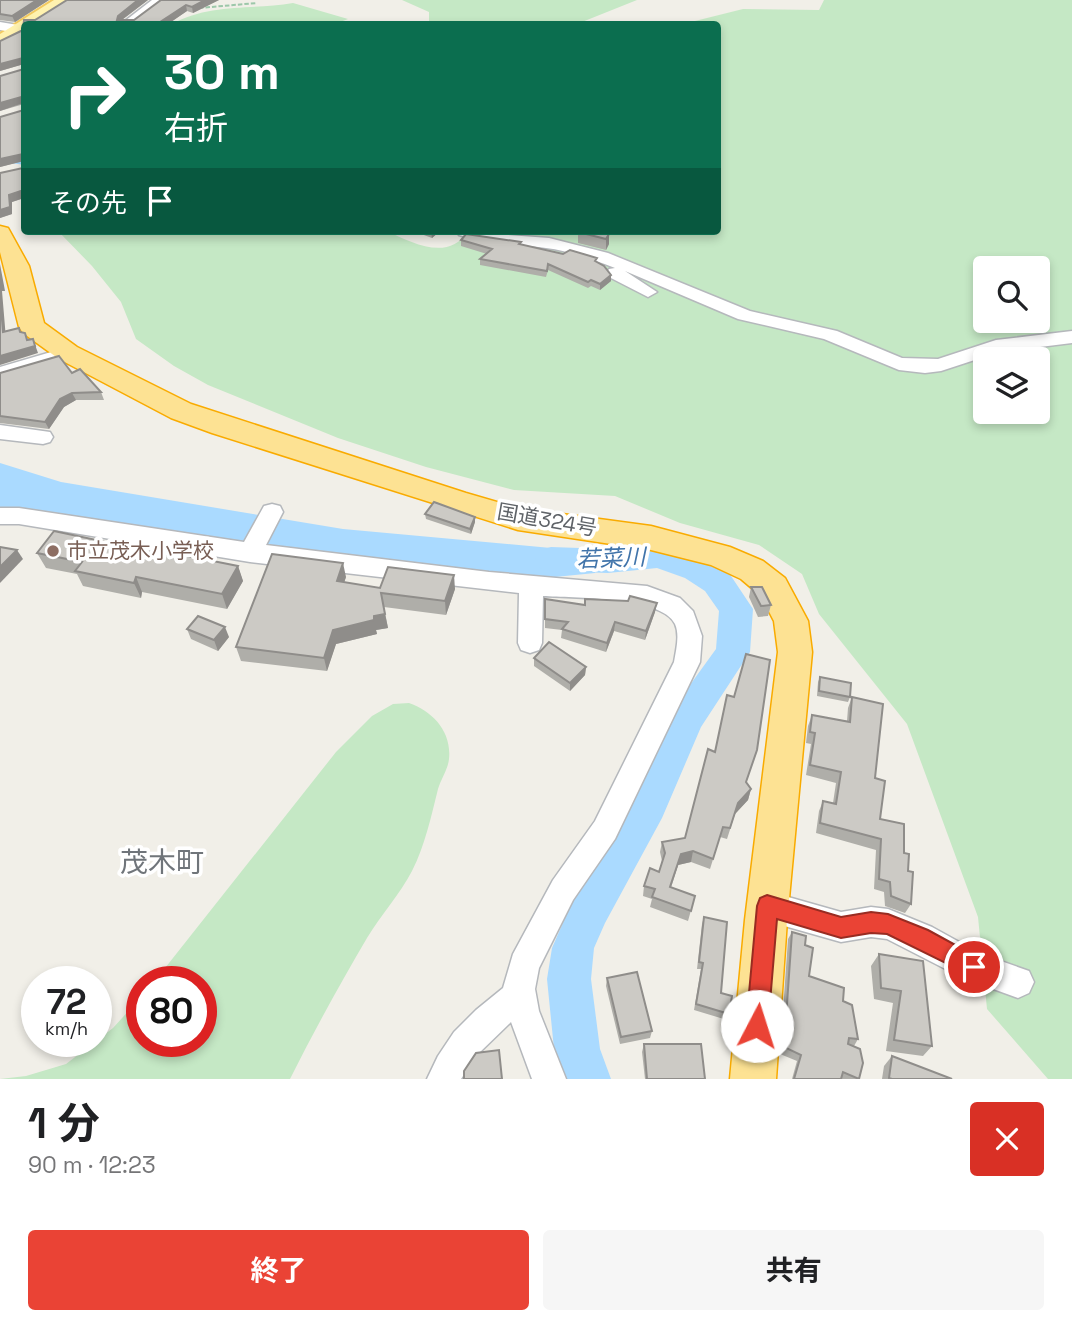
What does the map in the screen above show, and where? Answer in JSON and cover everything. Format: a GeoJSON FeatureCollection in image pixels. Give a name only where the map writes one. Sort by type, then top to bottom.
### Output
{"type":"FeatureCollection","features":[{"type":"Feature","properties":{"kind":"highway","name":"国道324号"},"geometry":{"type":"LineString","coordinates":[[0,233],[8,242],[23,284],[33,327],[68,353],[181,411],[461,503],[518,519],[591,527],[700,548],[740,564],[765,578],[780,598],[791,621],[795,652],[767,906],[753,1079]]}},
{"type":"Feature","properties":{"kind":"main road"},"geometry":{"type":"LineString","coordinates":[[32,21],[65,0]]}},
{"type":"Feature","properties":{"kind":"main road"},"geometry":{"type":"LineString","coordinates":[[0,41],[21,28]]}},
{"type":"Feature","properties":{"kind":"street"},"geometry":{"type":"LineString","coordinates":[[131,21],[160,0]]}},
{"type":"Feature","properties":{"kind":"street"},"geometry":{"type":"LineString","coordinates":[[0,26],[21,27]]}},
{"type":"Feature","properties":{"kind":"street"},"geometry":{"type":"LineString","coordinates":[[478,235],[587,262],[612,271],[648,292]]}},
{"type":"Feature","properties":{"kind":"street"},"geometry":{"type":"LineString","coordinates":[[482,235],[549,243],[602,257],[744,315],[830,335],[899,364],[925,367],[941,365],[996,346],[1025,340],[1072,337]]}},
{"type":"Feature","properties":{"kind":"street"},"geometry":{"type":"LineString","coordinates":[[0,374],[68,353]]}},
{"type":"Feature","properties":{"kind":"street"},"geometry":{"type":"LineString","coordinates":[[0,432],[43,437]]}},
{"type":"Feature","properties":{"kind":"street"},"geometry":{"type":"LineString","coordinates":[[251,550],[272,512]]}},
{"type":"Feature","properties":{"kind":"street"},"geometry":{"type":"LineString","coordinates":[[0,516],[19,516],[416,576],[647,595],[665,600],[678,610],[689,623],[692,637],[687,662],[605,830],[564,890],[524,965],[521,995],[523,1011],[549,1079]]}},
{"type":"Feature","properties":{"kind":"street"},"geometry":{"type":"LineString","coordinates":[[530,643],[531,586]]}},
{"type":"Feature","properties":{"kind":"street"},"geometry":{"type":"LineString","coordinates":[[767,906],[841,928],[871,922],[888,924],[921,938],[974,967],[1018,982]]}},
{"type":"Feature","properties":{"kind":"street"},"geometry":{"type":"LineString","coordinates":[[444,1079],[450,1063],[500,1007],[521,995]]}},
{"type":"Feature","properties":{"kind":"path"},"geometry":{"type":"LineString","coordinates":[[196,8],[218,9],[241,1],[257,3]]}},
{"type":"Feature","properties":{"kind":"green space"},"geometry":{"type":"Polygon","coordinates":[[[402,0],[637,0],[584,21],[429,21],[429,12],[402,0]]]}},
{"type":"Feature","properties":{"kind":"green space"},"geometry":{"type":"Polygon","coordinates":[[[824,0],[1072,0],[1072,1079],[1048,1079],[987,1009],[978,917],[907,724],[819,614],[802,574],[759,545],[680,523],[615,496],[514,490],[426,467],[338,438],[208,385],[174,366],[136,339],[121,302],[62,235],[396,235],[419,244],[441,248],[451,246],[464,235],[721,235],[721,21],[695,21],[743,9],[819,10],[824,0]]]}},
{"type":"Feature","properties":{"kind":"green space"},"geometry":{"type":"Polygon","coordinates":[[[293,3],[348,19],[178,21],[216,10],[293,3]]]}},
{"type":"Feature","properties":{"kind":"green space"},"geometry":{"type":"Polygon","coordinates":[[[409,703],[433,717],[444,731],[447,740],[448,763],[417,861],[367,938],[290,1079],[0,1079],[26,1076],[66,1064],[75,1057],[112,1057],[112,1029],[126,1014],[126,1057],[217,1057],[217,966],[167,966],[336,752],[372,716],[393,704],[409,703]]]}},
{"type":"Feature","properties":{"kind":"water"},"geometry":{"type":"Polygon","coordinates":[[[0,463],[61,482],[343,529],[594,552],[595,573],[535,579],[397,569],[0,509],[0,463]]]}},
{"type":"Feature","properties":{"kind":"building"},"geometry":{"type":"Polygon","coordinates":[[[0,0],[37,0],[12,16],[0,14],[0,0]]]}},
{"type":"Feature","properties":{"kind":"building"},"geometry":{"type":"Polygon","coordinates":[[[67,0],[138,0],[118,16],[117,20],[134,20],[161,0],[205,0],[192,7],[186,5],[162,21],[24,21],[35,20],[67,0]]]}},
{"type":"Feature","properties":{"kind":"building"},"geometry":{"type":"Polygon","coordinates":[[[21,31],[21,59],[0,64],[0,41],[21,31]]]}},
{"type":"Feature","properties":{"kind":"building"},"geometry":{"type":"Polygon","coordinates":[[[21,70],[21,97],[0,103],[0,76],[21,70]]]}},
{"type":"Feature","properties":{"kind":"building"},"geometry":{"type":"Polygon","coordinates":[[[21,111],[21,154],[0,159],[0,117],[21,111]]]}},
{"type":"Feature","properties":{"kind":"building"},"geometry":{"type":"Polygon","coordinates":[[[21,168],[21,191],[9,195],[10,207],[0,210],[0,173],[21,168]]]}},
{"type":"Feature","properties":{"kind":"building"},"geometry":{"type":"Polygon","coordinates":[[[465,235],[473,235],[521,242],[519,244],[563,254],[570,250],[597,258],[595,261],[604,266],[611,275],[600,284],[591,280],[588,282],[548,264],[547,271],[480,259],[492,249],[461,240],[465,235]]]}},
{"type":"Feature","properties":{"kind":"building"},"geometry":{"type":"Polygon","coordinates":[[[590,235],[608,235],[606,239],[590,235]]]}},
{"type":"Feature","properties":{"kind":"building"},"geometry":{"type":"Polygon","coordinates":[[[0,295],[3,332],[19,328],[20,332],[25,333],[27,340],[33,339],[35,346],[0,356],[0,295]]]}},
{"type":"Feature","properties":{"kind":"building"},"geometry":{"type":"Polygon","coordinates":[[[59,356],[72,373],[80,369],[101,392],[72,393],[60,399],[45,422],[0,416],[0,373],[59,356]]]}},
{"type":"Feature","properties":{"kind":"building"},"geometry":{"type":"Polygon","coordinates":[[[434,502],[475,517],[470,529],[425,514],[434,502]]]}},
{"type":"Feature","properties":{"kind":"building"},"geometry":{"type":"Polygon","coordinates":[[[54,531],[171,556],[173,553],[238,566],[222,594],[136,577],[134,583],[75,571],[82,562],[37,553],[54,531]]]}},
{"type":"Feature","properties":{"kind":"building"},"geometry":{"type":"Polygon","coordinates":[[[0,547],[17,550],[0,567],[0,547]]]}},
{"type":"Feature","properties":{"kind":"building"},"geometry":{"type":"Polygon","coordinates":[[[272,554],[343,563],[337,581],[380,588],[388,567],[454,575],[445,601],[381,593],[385,614],[374,616],[374,620],[333,630],[324,658],[236,647],[272,554]]]}},
{"type":"Feature","properties":{"kind":"building"},"geometry":{"type":"Polygon","coordinates":[[[751,587],[762,587],[771,605],[761,606],[751,587]]]}},
{"type":"Feature","properties":{"kind":"building"},"geometry":{"type":"Polygon","coordinates":[[[630,596],[657,603],[646,631],[615,622],[607,643],[562,629],[568,622],[545,619],[545,599],[585,605],[585,599],[628,601],[630,596]]]}},
{"type":"Feature","properties":{"kind":"building"},"geometry":{"type":"Polygon","coordinates":[[[198,616],[225,627],[214,640],[187,629],[198,616]]]}},
{"type":"Feature","properties":{"kind":"building"},"geometry":{"type":"Polygon","coordinates":[[[549,642],[586,667],[570,683],[534,658],[549,642]]]}},
{"type":"Feature","properties":{"kind":"building"},"geometry":{"type":"Polygon","coordinates":[[[746,654],[770,660],[757,750],[746,782],[751,789],[738,803],[730,828],[723,827],[713,859],[693,851],[681,854],[670,887],[695,896],[691,911],[652,897],[655,889],[644,886],[650,868],[659,872],[665,853],[662,842],[685,838],[708,749],[715,752],[727,695],[734,697],[746,654]]]}},
{"type":"Feature","properties":{"kind":"building"},"geometry":{"type":"Polygon","coordinates":[[[820,677],[851,683],[850,697],[819,691],[820,677]]]}},
{"type":"Feature","properties":{"kind":"building"},"geometry":{"type":"Polygon","coordinates":[[[852,697],[883,704],[875,778],[885,781],[880,819],[904,824],[904,853],[909,854],[908,871],[913,872],[911,904],[891,896],[890,882],[879,879],[881,839],[820,823],[823,801],[836,804],[841,772],[810,765],[815,733],[810,732],[812,715],[850,722],[852,697]]]}},
{"type":"Feature","properties":{"kind":"building"},"geometry":{"type":"Polygon","coordinates":[[[704,917],[727,922],[721,993],[732,996],[729,1014],[696,1004],[703,963],[699,962],[704,917]]]}},
{"type":"Feature","properties":{"kind":"building"},"geometry":{"type":"Polygon","coordinates":[[[792,932],[806,936],[805,945],[813,948],[809,976],[844,988],[843,1001],[852,1005],[858,1039],[849,1038],[848,1044],[860,1049],[863,1063],[859,1079],[843,1072],[841,1079],[794,1079],[801,1055],[784,1047],[792,932]]]}},
{"type":"Feature","properties":{"kind":"building"},"geometry":{"type":"Polygon","coordinates":[[[879,954],[923,961],[932,1046],[894,1040],[901,991],[881,988],[879,954]]]}},
{"type":"Feature","properties":{"kind":"building"},"geometry":{"type":"Polygon","coordinates":[[[637,972],[652,1031],[621,1037],[607,978],[637,972]]]}},
{"type":"Feature","properties":{"kind":"building"},"geometry":{"type":"Polygon","coordinates":[[[644,1044],[701,1044],[705,1079],[647,1079],[644,1044]]]}},
{"type":"Feature","properties":{"kind":"building"},"geometry":{"type":"Polygon","coordinates":[[[499,1050],[502,1079],[464,1079],[464,1071],[476,1053],[499,1050]]]}},
{"type":"Feature","properties":{"kind":"building"},"geometry":{"type":"Polygon","coordinates":[[[892,1056],[952,1079],[889,1078],[892,1056]]]}},
{"type":"Feature","properties":{"kind":"waterway"},"geometry":{"type":"LineString","coordinates":[[0,160],[21,163]]}},
{"type":"Feature","properties":{"kind":"waterway","name":"若菜川"},"geometry":{"type":"LineString","coordinates":[[551,559],[608,561],[658,556],[696,569],[717,582],[736,609],[733,652],[687,718],[648,806],[590,909],[573,948],[569,979],[577,1049],[588,1079]]}},
{"type":"Feature","properties":{"kind":"place","name":"市立茂木小学校"},"geometry":{"type":"Point","coordinates":[53,551]}},
{"type":"Feature","properties":{"kind":"district","name":"茂木町"},"geometry":{"type":"Point","coordinates":[162,862]}},
{"type":"Feature","properties":{"kind":"route"},"geometry":{"type":"LineString","coordinates":[[757,1026],[767,906],[841,928],[871,922],[888,924],[921,938],[974,967]]}}]}
